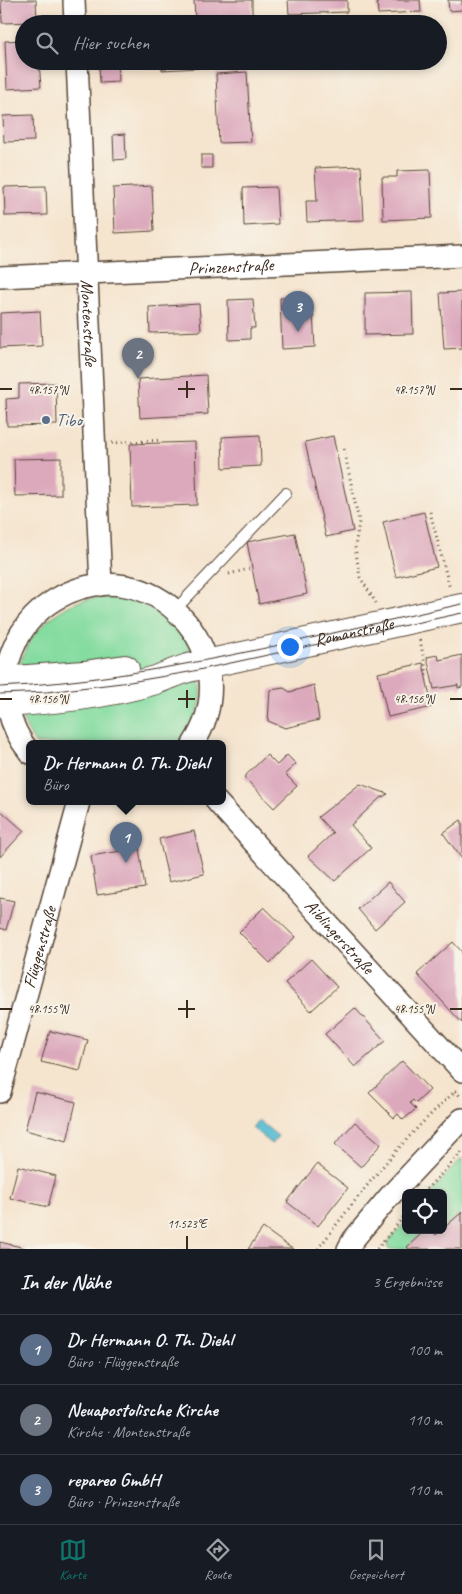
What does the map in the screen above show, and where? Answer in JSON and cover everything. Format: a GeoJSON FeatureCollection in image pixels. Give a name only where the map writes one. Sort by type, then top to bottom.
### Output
{"type":"FeatureCollection","features":[{"type":"Feature","properties":{"kind":"main road","name":"Romanstraße"},"geometry":{"type":"LineString","coordinates":[[3,692],[84,675],[151,666],[198,665],[459,609]]}},
{"type":"Feature","properties":{"kind":"street"},"geometry":{"type":"LineString","coordinates":[[74,0],[75,15]]}},
{"type":"Feature","properties":{"kind":"street","name":"Montenstraße"},"geometry":{"type":"LineString","coordinates":[[67,70],[86,273],[100,585]]}},
{"type":"Feature","properties":{"kind":"street","name":"Prinzenstraße"},"geometry":{"type":"LineString","coordinates":[[0,277],[462,256]]}},
{"type":"Feature","properties":{"kind":"street"},"geometry":{"type":"LineString","coordinates":[[26,748],[14,727],[3,692],[13,648],[33,616],[48,604],[64,594],[100,585],[118,585],[153,595],[175,610],[194,631],[202,647],[198,665],[210,680],[208,709],[204,724],[194,740]]}},
{"type":"Feature","properties":{"kind":"street","name":"Flüggenstraße"},"geometry":{"type":"LineString","coordinates":[[0,1092],[78,805]]}},
{"type":"Feature","properties":{"kind":"street","name":"Aiblingerstraße"},"geometry":{"type":"LineString","coordinates":[[220,805],[462,1071]]}},
{"type":"Feature","properties":{"kind":"street"},"geometry":{"type":"LineString","coordinates":[[348,1249],[353,1240],[389,1197],[462,1120]]}},
{"type":"Feature","properties":{"kind":"lane"},"geometry":{"type":"LineString","coordinates":[[175,610],[286,493]]}},
{"type":"Feature","properties":{"kind":"path"},"geometry":{"type":"LineString","coordinates":[[94,444],[160,440]]}},
{"type":"Feature","properties":{"kind":"path"},"geometry":{"type":"LineString","coordinates":[[344,448],[359,522],[356,547],[360,577],[379,608],[383,625]]}},
{"type":"Feature","properties":{"kind":"path"},"geometry":{"type":"LineString","coordinates":[[430,512],[459,609]]}},
{"type":"Feature","properties":{"kind":"path"},"geometry":{"type":"LineString","coordinates":[[415,618],[428,679]]}},
{"type":"Feature","properties":{"kind":"path"},"geometry":{"type":"LineString","coordinates":[[318,1249],[361,1192],[393,1154],[462,1085]]}},
{"type":"Feature","properties":{"kind":"path"},"geometry":{"type":"LineString","coordinates":[[455,1091],[462,1098]]}},
{"type":"Feature","properties":{"kind":"path"},"geometry":{"type":"LineString","coordinates":[[428,1189],[462,1152]]}},
{"type":"Feature","properties":{"kind":"path"},"geometry":{"type":"LineString","coordinates":[[458,1157],[462,1161]]}},
{"type":"Feature","properties":{"kind":"path"},"geometry":{"type":"LineString","coordinates":[[378,1249],[402,1219]]}},
{"type":"Feature","properties":{"kind":"green space"},"geometry":{"type":"Polygon","coordinates":[[[94,598],[120,598],[144,605],[165,616],[182,633],[193,655],[201,689],[199,708],[185,740],[34,740],[25,726],[20,702],[19,674],[25,650],[38,631],[54,615],[73,604],[94,598]]]}},
{"type":"Feature","properties":{"kind":"green space"},"geometry":{"type":"Polygon","coordinates":[[[462,1158],[462,1212],[447,1225],[447,1189],[434,1189],[462,1158]]]}},
{"type":"Feature","properties":{"kind":"green space"},"geometry":{"type":"Polygon","coordinates":[[[402,1226],[402,1234],[421,1234],[407,1247],[409,1249],[388,1249],[388,1242],[402,1226]]]}},
{"type":"Feature","properties":{"kind":"water"},"geometry":{"type":"Polygon","coordinates":[[[258,1120],[278,1136],[272,1144],[252,1128],[258,1120]]]}},
{"type":"Feature","properties":{"kind":"building"},"geometry":{"type":"Polygon","coordinates":[[[1,0],[36,0],[37,15],[15,15],[15,23],[2,23],[1,0]]]}},
{"type":"Feature","properties":{"kind":"building"},"geometry":{"type":"Polygon","coordinates":[[[194,0],[252,0],[252,15],[195,15],[194,0]]]}},
{"type":"Feature","properties":{"kind":"building"},"geometry":{"type":"Polygon","coordinates":[[[288,0],[347,0],[347,12],[289,14],[288,0]]]}},
{"type":"Feature","properties":{"kind":"building"},"geometry":{"type":"Polygon","coordinates":[[[377,0],[420,0],[421,12],[378,14],[377,0]]]}},
{"type":"Feature","properties":{"kind":"building"},"geometry":{"type":"Polygon","coordinates":[[[448,0],[462,0],[462,10],[449,11],[448,0]]]}},
{"type":"Feature","properties":{"kind":"building"},"geometry":{"type":"Polygon","coordinates":[[[15,40],[15,70],[40,70],[41,87],[7,89],[5,41],[15,40]]]}},
{"type":"Feature","properties":{"kind":"building"},"geometry":{"type":"Polygon","coordinates":[[[99,70],[118,70],[119,82],[100,83],[99,70]]]}},
{"type":"Feature","properties":{"kind":"building"},"geometry":{"type":"Polygon","coordinates":[[[247,72],[251,142],[219,143],[216,74],[247,72]]]}},
{"type":"Feature","properties":{"kind":"building"},"geometry":{"type":"Polygon","coordinates":[[[33,115],[34,141],[4,142],[3,116],[33,115]]]}},
{"type":"Feature","properties":{"kind":"building"},"geometry":{"type":"Polygon","coordinates":[[[125,134],[126,159],[114,160],[113,135],[125,134]]]}},
{"type":"Feature","properties":{"kind":"building"},"geometry":{"type":"Polygon","coordinates":[[[201,155],[212,155],[212,168],[201,168],[201,155]]]}},
{"type":"Feature","properties":{"kind":"building"},"geometry":{"type":"Polygon","coordinates":[[[361,166],[364,220],[307,222],[306,201],[317,201],[315,168],[361,166]]]}},
{"type":"Feature","properties":{"kind":"building"},"geometry":{"type":"Polygon","coordinates":[[[430,170],[432,218],[383,220],[382,177],[397,177],[397,171],[430,170]]]}},
{"type":"Feature","properties":{"kind":"building"},"geometry":{"type":"Polygon","coordinates":[[[46,186],[47,215],[5,216],[4,187],[46,186]]]}},
{"type":"Feature","properties":{"kind":"building"},"geometry":{"type":"Polygon","coordinates":[[[152,186],[154,231],[115,233],[113,188],[152,186]]]}},
{"type":"Feature","properties":{"kind":"building"},"geometry":{"type":"Polygon","coordinates":[[[276,187],[278,224],[244,226],[243,188],[276,187]]]}},
{"type":"Feature","properties":{"kind":"building"},"geometry":{"type":"Polygon","coordinates":[[[412,292],[413,334],[365,335],[365,293],[412,292]]]}},
{"type":"Feature","properties":{"kind":"building"},"geometry":{"type":"Polygon","coordinates":[[[462,292],[462,348],[444,349],[440,293],[462,292]]]}},
{"type":"Feature","properties":{"kind":"building"},"geometry":{"type":"Polygon","coordinates":[[[280,298],[304,298],[308,304],[309,313],[313,313],[315,347],[282,349],[280,298]]]}},
{"type":"Feature","properties":{"kind":"building"},"geometry":{"type":"Polygon","coordinates":[[[253,299],[255,328],[250,328],[250,339],[229,340],[228,300],[253,299]]]}},
{"type":"Feature","properties":{"kind":"building"},"geometry":{"type":"Polygon","coordinates":[[[199,304],[201,331],[150,333],[149,307],[199,304]]]}},
{"type":"Feature","properties":{"kind":"building"},"geometry":{"type":"Polygon","coordinates":[[[40,311],[42,346],[0,348],[0,313],[40,311]]]}},
{"type":"Feature","properties":{"kind":"building"},"geometry":{"type":"Polygon","coordinates":[[[206,375],[208,414],[140,418],[138,379],[206,375]]]}},
{"type":"Feature","properties":{"kind":"building"},"geometry":{"type":"Polygon","coordinates":[[[56,383],[57,425],[7,426],[6,399],[19,398],[19,384],[56,383]]]}},
{"type":"Feature","properties":{"kind":"building"},"geometry":{"type":"Polygon","coordinates":[[[260,435],[261,466],[223,468],[222,437],[260,435]]]}},
{"type":"Feature","properties":{"kind":"building"},"geometry":{"type":"Polygon","coordinates":[[[333,436],[353,531],[326,537],[305,442],[333,436]]]}},
{"type":"Feature","properties":{"kind":"building"},"geometry":{"type":"Polygon","coordinates":[[[195,442],[197,505],[132,507],[130,444],[195,442]]]}},
{"type":"Feature","properties":{"kind":"building"},"geometry":{"type":"Polygon","coordinates":[[[61,458],[61,495],[15,496],[14,459],[61,458]]]}},
{"type":"Feature","properties":{"kind":"building"},"geometry":{"type":"Polygon","coordinates":[[[424,512],[437,567],[396,577],[383,522],[424,512]]]}},
{"type":"Feature","properties":{"kind":"building"},"geometry":{"type":"Polygon","coordinates":[[[295,533],[307,594],[259,604],[247,542],[295,533]]]}},
{"type":"Feature","properties":{"kind":"building"},"geometry":{"type":"Polygon","coordinates":[[[438,655],[439,660],[462,655],[462,687],[458,688],[458,685],[434,689],[427,657],[438,655]]]}},
{"type":"Feature","properties":{"kind":"building"},"geometry":{"type":"Polygon","coordinates":[[[423,663],[432,707],[388,717],[378,673],[423,663]]]}},
{"type":"Feature","properties":{"kind":"building"},"geometry":{"type":"Polygon","coordinates":[[[314,685],[319,720],[285,728],[268,721],[270,690],[284,688],[290,692],[314,685]]]}},
{"type":"Feature","properties":{"kind":"building"},"geometry":{"type":"Polygon","coordinates":[[[267,755],[277,765],[287,755],[296,764],[285,774],[297,786],[274,808],[244,777],[267,755]]]}},
{"type":"Feature","properties":{"kind":"building"},"geometry":{"type":"Polygon","coordinates":[[[360,784],[388,794],[380,798],[351,825],[371,848],[335,881],[308,856],[333,833],[318,817],[360,784]]]}},
{"type":"Feature","properties":{"kind":"building"},"geometry":{"type":"Polygon","coordinates":[[[0,810],[24,831],[0,857],[0,810]]]}},
{"type":"Feature","properties":{"kind":"building"},"geometry":{"type":"Polygon","coordinates":[[[462,821],[462,859],[443,833],[462,821]]]}},
{"type":"Feature","properties":{"kind":"building"},"geometry":{"type":"Polygon","coordinates":[[[194,831],[204,874],[169,882],[159,839],[194,831]]]}},
{"type":"Feature","properties":{"kind":"building"},"geometry":{"type":"Polygon","coordinates":[[[139,848],[145,888],[97,895],[91,856],[139,848]]]}},
{"type":"Feature","properties":{"kind":"building"},"geometry":{"type":"Polygon","coordinates":[[[388,882],[405,902],[375,929],[358,909],[388,882]]]}},
{"type":"Feature","properties":{"kind":"building"},"geometry":{"type":"Polygon","coordinates":[[[0,898],[14,901],[6,930],[0,928],[0,898]]]}},
{"type":"Feature","properties":{"kind":"building"},"geometry":{"type":"Polygon","coordinates":[[[264,907],[295,937],[270,963],[239,932],[264,907]]]}},
{"type":"Feature","properties":{"kind":"building"},"geometry":{"type":"Polygon","coordinates":[[[453,942],[462,952],[462,1023],[417,974],[453,942]]]}},
{"type":"Feature","properties":{"kind":"building"},"geometry":{"type":"Polygon","coordinates":[[[311,959],[337,987],[311,1011],[285,983],[311,959]]]}},
{"type":"Feature","properties":{"kind":"building"},"geometry":{"type":"Polygon","coordinates":[[[355,1008],[385,1041],[355,1067],[325,1034],[355,1008]]]}},
{"type":"Feature","properties":{"kind":"building"},"geometry":{"type":"Polygon","coordinates":[[[50,1031],[88,1040],[80,1071],[41,1062],[50,1031]]]}},
{"type":"Feature","properties":{"kind":"building"},"geometry":{"type":"Polygon","coordinates":[[[402,1061],[430,1090],[416,1103],[413,1100],[410,1103],[416,1109],[403,1120],[398,1114],[394,1118],[369,1093],[402,1061]]]}},
{"type":"Feature","properties":{"kind":"building"},"geometry":{"type":"Polygon","coordinates":[[[35,1092],[76,1102],[67,1141],[25,1130],[35,1092]]]}},
{"type":"Feature","properties":{"kind":"building"},"geometry":{"type":"Polygon","coordinates":[[[355,1122],[381,1144],[361,1167],[335,1144],[355,1122]]]}},
{"type":"Feature","properties":{"kind":"building"},"geometry":{"type":"Polygon","coordinates":[[[317,1164],[348,1188],[318,1226],[287,1202],[317,1164]]]}},
{"type":"Feature","properties":{"kind":"building"},"geometry":{"type":"Polygon","coordinates":[[[18,1166],[56,1176],[48,1207],[10,1198],[18,1166]]]}},
{"type":"Feature","properties":{"kind":"building"},"geometry":{"type":"Polygon","coordinates":[[[462,1212],[462,1249],[409,1249],[407,1247],[421,1234],[447,1234],[447,1225],[462,1212]]]}},
{"type":"Feature","properties":{"kind":"building"},"geometry":{"type":"Polygon","coordinates":[[[263,1228],[288,1246],[293,1249],[248,1249],[263,1228]]]}},
{"type":"Feature","properties":{"kind":"building"},"geometry":{"type":"Polygon","coordinates":[[[0,1242],[25,1248],[25,1249],[0,1249],[0,1242]]]}},
{"type":"Feature","properties":{"kind":"tram line"},"geometry":{"type":"LineString","coordinates":[[0,687],[117,675],[175,666],[290,643],[462,604]]}},
{"type":"Feature","properties":{"kind":"tram line"},"geometry":{"type":"LineString","coordinates":[[0,694],[47,692],[130,682],[189,672],[462,613]]}},
{"type":"Feature","properties":{"kind":"place","name":"repareo GmbH"},"geometry":{"type":"Point","coordinates":[298,332]}},
{"type":"Feature","properties":{"kind":"place","name":"Neuapostolische Kirche"},"geometry":{"type":"Point","coordinates":[138,379]}},
{"type":"Feature","properties":{"kind":"place","name":"Tibo"},"geometry":{"type":"Point","coordinates":[46,420]}},
{"type":"Feature","properties":{"kind":"place","name":"Dr Hermann O. Th. Diehl"},"geometry":{"type":"Point","coordinates":[126,863]}}]}
